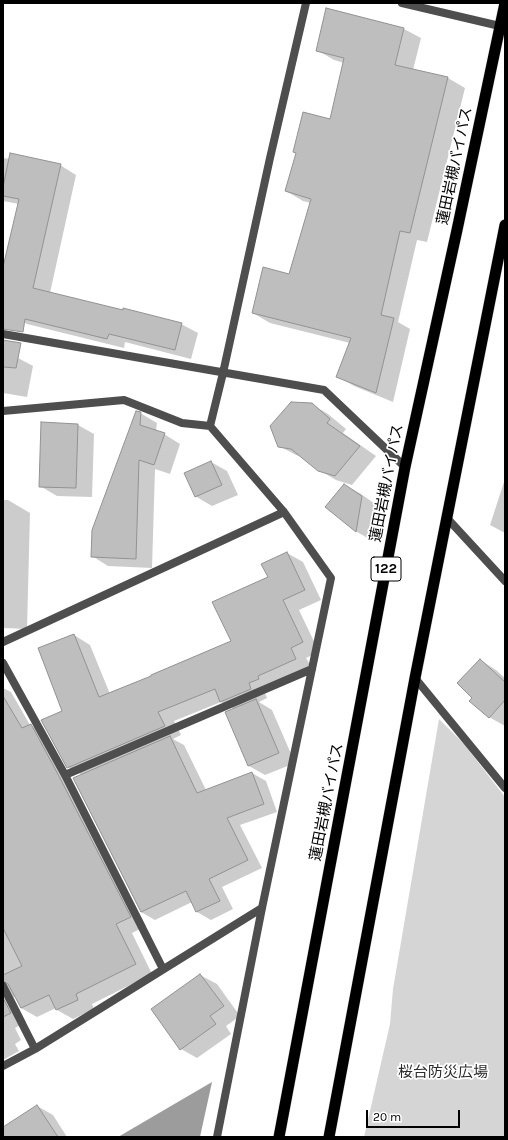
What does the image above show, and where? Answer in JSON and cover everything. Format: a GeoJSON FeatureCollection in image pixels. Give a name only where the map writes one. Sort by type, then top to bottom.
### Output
{"type":"FeatureCollection","features":[{"type":"Feature","properties":{"kind":"highway","name":"蓮田岩槻バイパス"},"geometry":{"type":"LineString","coordinates":[[279,1137],[405,468],[502,27],[505,3]]}},
{"type":"Feature","properties":{"kind":"highway"},"geometry":{"type":"LineString","coordinates":[[329,1137],[446,517],[504,239],[505,225]]}},
{"type":"Feature","properties":{"kind":"street"},"geometry":{"type":"LineString","coordinates":[[210,426],[224,373],[270,158],[306,3]]}},
{"type":"Feature","properties":{"kind":"street"},"geometry":{"type":"LineString","coordinates":[[402,3],[502,27]]}},
{"type":"Feature","properties":{"kind":"street"},"geometry":{"type":"LineString","coordinates":[[3,334],[324,390],[405,468]]}},
{"type":"Feature","properties":{"kind":"street"},"geometry":{"type":"LineString","coordinates":[[3,411],[124,400],[182,423],[210,426],[284,512],[331,578],[262,908],[217,1137]]}},
{"type":"Feature","properties":{"kind":"street"},"geometry":{"type":"LineString","coordinates":[[3,642],[284,512]]}},
{"type":"Feature","properties":{"kind":"street"},"geometry":{"type":"LineString","coordinates":[[446,517],[505,581]]}},
{"type":"Feature","properties":{"kind":"street"},"geometry":{"type":"LineString","coordinates":[[3,664],[65,775],[163,969]]}},
{"type":"Feature","properties":{"kind":"street"},"geometry":{"type":"LineString","coordinates":[[65,775],[312,669]]}},
{"type":"Feature","properties":{"kind":"street"},"geometry":{"type":"LineString","coordinates":[[415,678],[505,788]]}},
{"type":"Feature","properties":{"kind":"street"},"geometry":{"type":"LineString","coordinates":[[3,1066],[35,1049],[262,908]]}},
{"type":"Feature","properties":{"kind":"street"},"geometry":{"type":"LineString","coordinates":[[3,986],[35,1049]]}},
{"type":"Feature","properties":{"kind":"green space","name":"桜台防災広場"},"geometry":{"type":"Polygon","coordinates":[[[439,719],[464,744],[505,797],[505,1137],[364,1137],[390,1024],[393,989],[439,719]]]}},
{"type":"Feature","properties":{"kind":"shaded area"},"geometry":{"type":"Polygon","coordinates":[[[212,1082],[200,1137],[118,1137],[212,1082]]]}},
{"type":"Feature","properties":{"kind":"building"},"geometry":{"type":"Polygon","coordinates":[[[326,8],[404,28],[395,65],[448,77],[410,233],[400,231],[381,315],[394,318],[376,393],[336,377],[351,338],[252,313],[263,267],[289,274],[311,199],[285,191],[296,153],[293,152],[303,112],[330,119],[344,58],[316,51],[326,8]]]}},
{"type":"Feature","properties":{"kind":"building"},"geometry":{"type":"Polygon","coordinates":[[[10,153],[61,164],[33,288],[182,323],[175,350],[109,334],[107,339],[25,319],[23,332],[3,329],[3,267],[19,199],[3,196],[3,187],[10,153]]]}},
{"type":"Feature","properties":{"kind":"building"},"geometry":{"type":"Polygon","coordinates":[[[3,340],[21,343],[16,368],[3,367],[3,340]]]}},
{"type":"Feature","properties":{"kind":"building"},"geometry":{"type":"Polygon","coordinates":[[[291,402],[312,403],[330,419],[327,423],[360,446],[335,476],[318,471],[291,449],[278,447],[270,426],[291,402]]]}},
{"type":"Feature","properties":{"kind":"building"},"geometry":{"type":"Polygon","coordinates":[[[136,411],[141,412],[140,425],[165,433],[154,465],[139,460],[136,559],[91,557],[92,530],[136,411]]]}},
{"type":"Feature","properties":{"kind":"building"},"geometry":{"type":"Polygon","coordinates":[[[41,422],[78,424],[76,488],[39,487],[41,422]]]}},
{"type":"Feature","properties":{"kind":"building"},"geometry":{"type":"Polygon","coordinates":[[[211,461],[222,485],[195,497],[184,473],[211,461]]]}},
{"type":"Feature","properties":{"kind":"building"},"geometry":{"type":"Polygon","coordinates":[[[344,484],[362,496],[356,532],[325,507],[344,484]]]}},
{"type":"Feature","properties":{"kind":"building"},"geometry":{"type":"Polygon","coordinates":[[[287,552],[305,590],[283,600],[303,642],[291,648],[296,659],[258,676],[259,679],[249,683],[251,689],[220,702],[215,689],[158,712],[165,726],[67,768],[41,720],[62,711],[38,648],[74,634],[99,697],[231,641],[212,602],[268,577],[261,564],[287,552]]]}},
{"type":"Feature","properties":{"kind":"building"},"geometry":{"type":"Polygon","coordinates":[[[480,659],[505,682],[505,700],[489,718],[469,701],[472,698],[457,683],[480,659]]]}},
{"type":"Feature","properties":{"kind":"building"},"geometry":{"type":"Polygon","coordinates":[[[3,696],[22,728],[31,724],[131,917],[116,924],[136,964],[76,994],[78,1000],[56,1010],[49,995],[21,1008],[8,984],[3,981],[3,975],[22,966],[3,928],[3,696]]]}},
{"type":"Feature","properties":{"kind":"building"},"geometry":{"type":"Polygon","coordinates":[[[256,699],[279,753],[248,766],[225,712],[256,699]]]}},
{"type":"Feature","properties":{"kind":"building"},"geometry":{"type":"Polygon","coordinates":[[[170,736],[197,793],[252,772],[264,804],[227,818],[248,860],[209,879],[220,901],[196,912],[186,891],[141,912],[73,778],[170,736]]]}},
{"type":"Feature","properties":{"kind":"building"},"geometry":{"type":"Polygon","coordinates":[[[200,974],[224,1006],[210,1016],[216,1024],[180,1050],[151,1009],[200,974]]]}},
{"type":"Feature","properties":{"kind":"building"},"geometry":{"type":"Polygon","coordinates":[[[3,998],[11,1013],[3,1017],[3,998]]]}},
{"type":"Feature","properties":{"kind":"building"},"geometry":{"type":"Polygon","coordinates":[[[37,1105],[58,1137],[3,1137],[3,1127],[37,1105]]]}}]}
